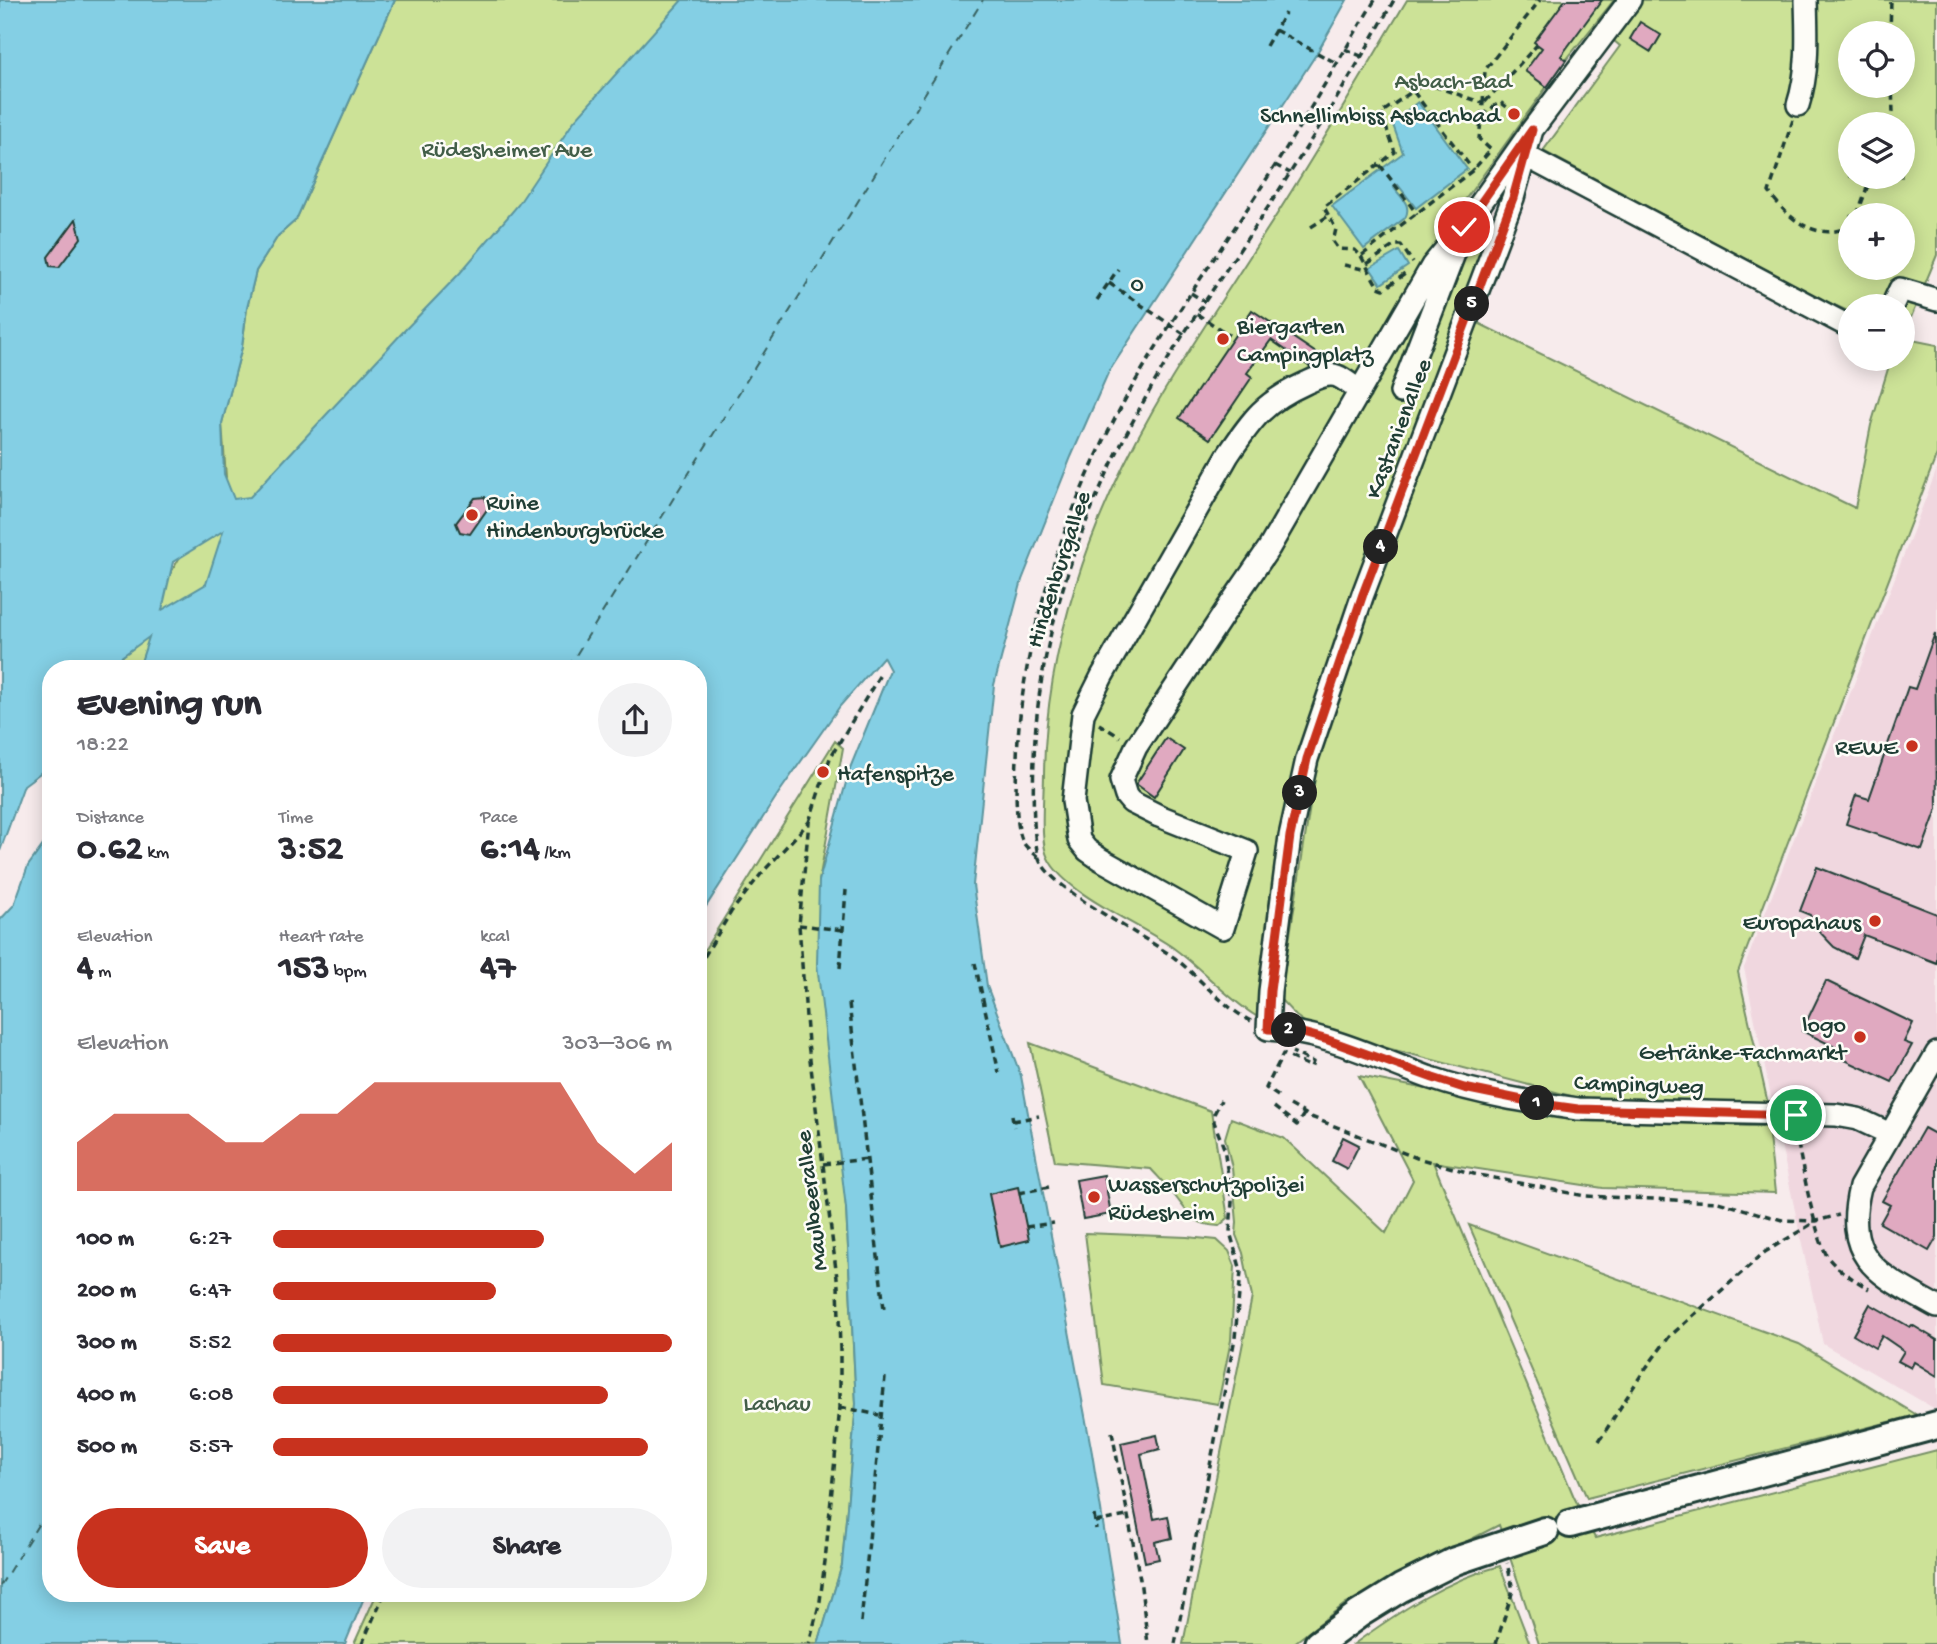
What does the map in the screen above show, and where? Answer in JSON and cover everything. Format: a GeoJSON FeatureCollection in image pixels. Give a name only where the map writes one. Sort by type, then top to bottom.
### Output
{"type":"FeatureCollection","features":[{"type":"Feature","properties":{"kind":"main road"},"geometry":{"type":"LineString","coordinates":[[1318,1644],[1401,1588],[1455,1561],[1500,1545],[1557,1527],[1937,1425]]}},
{"type":"Feature","properties":{"kind":"street","name":"Kastanienallee"},"geometry":{"type":"LineString","coordinates":[[1268,1029],[1270,991],[1290,836],[1307,759],[1363,594],[1513,198],[1532,130],[1630,0]]}},
{"type":"Feature","properties":{"kind":"street"},"geometry":{"type":"LineString","coordinates":[[1798,105],[1805,72],[1806,0]]}},
{"type":"Feature","properties":{"kind":"street"},"geometry":{"type":"LineString","coordinates":[[1360,391],[1335,375],[1319,377],[1282,394],[1251,421],[1228,455],[1083,714],[1073,801],[1079,840],[1100,859],[1223,929],[1247,851],[1131,802],[1125,796],[1121,780],[1136,747],[1269,548],[1360,391],[1432,266],[1464,227],[1532,130]]}},
{"type":"Feature","properties":{"kind":"street"},"geometry":{"type":"LineString","coordinates":[[1524,155],[1838,321]]}},
{"type":"Feature","properties":{"kind":"street"},"geometry":{"type":"LineString","coordinates":[[1401,392],[1464,227]]}},
{"type":"Feature","properties":{"kind":"street"},"geometry":{"type":"LineString","coordinates":[[1898,294],[1900,289],[1937,300]]}},
{"type":"Feature","properties":{"kind":"street","name":"Campingweg"},"geometry":{"type":"LineString","coordinates":[[1268,1029],[1292,1030],[1464,1088],[1542,1104],[1578,1109],[1836,1115],[1858,1119],[1890,1134]]}},
{"type":"Feature","properties":{"kind":"street"},"geometry":{"type":"LineString","coordinates":[[1937,1053],[1860,1187],[1854,1211],[1856,1235],[1867,1258],[1882,1277],[1937,1307]]}},
{"type":"Feature","properties":{"kind":"path"},"geometry":{"type":"LineString","coordinates":[[1268,1029],[1238,1014],[1174,958],[1082,900],[1046,869],[1026,846],[1019,831],[1017,766],[1022,702],[1036,631],[1059,546],[1127,396],[1275,165],[1375,0]]}},
{"type":"Feature","properties":{"kind":"path","name":"Hindenburgallee"},"geometry":{"type":"LineString","coordinates":[[1039,859],[1034,799],[1037,709],[1057,611],[1082,531],[1112,464],[1184,334],[1290,173],[1394,0]]}},
{"type":"Feature","properties":{"kind":"path"},"geometry":{"type":"LineString","coordinates":[[1361,256],[1473,170],[1491,150],[1479,139],[1485,70],[1540,0]]}},
{"type":"Feature","properties":{"kind":"path"},"geometry":{"type":"LineString","coordinates":[[1890,21],[1891,0]]}},
{"type":"Feature","properties":{"kind":"path"},"geometry":{"type":"LineString","coordinates":[[1266,47],[1285,13]]}},
{"type":"Feature","properties":{"kind":"path"},"geometry":{"type":"LineString","coordinates":[[1275,30],[1336,63]]}},
{"type":"Feature","properties":{"kind":"path"},"geometry":{"type":"LineString","coordinates":[[1483,103],[1537,45]]}},
{"type":"Feature","properties":{"kind":"path"},"geometry":{"type":"LineString","coordinates":[[1345,49],[1361,56]]}},
{"type":"Feature","properties":{"kind":"path"},"geometry":{"type":"LineString","coordinates":[[1344,265],[1367,267],[1395,245],[1401,245],[1413,263],[1412,268],[1384,289],[1378,287],[1367,267],[1361,256],[1354,250],[1338,249],[1334,242],[1336,229],[1324,206],[1395,152],[1381,113],[1425,83],[1483,103]]}},
{"type":"Feature","properties":{"kind":"path"},"geometry":{"type":"LineString","coordinates":[[1413,91],[1473,170]]}},
{"type":"Feature","properties":{"kind":"path"},"geometry":{"type":"LineString","coordinates":[[1482,116],[1500,103],[1511,110]]}},
{"type":"Feature","properties":{"kind":"path"},"geometry":{"type":"LineString","coordinates":[[1798,105],[1769,192],[1778,205],[1807,227],[1824,233],[1838,231]]}},
{"type":"Feature","properties":{"kind":"path"},"geometry":{"type":"LineString","coordinates":[[1380,164],[1417,214]]}},
{"type":"Feature","properties":{"kind":"path"},"geometry":{"type":"LineString","coordinates":[[1275,165],[1290,173]]}},
{"type":"Feature","properties":{"kind":"path"},"geometry":{"type":"LineString","coordinates":[[1311,227],[1329,215]]}},
{"type":"Feature","properties":{"kind":"path"},"geometry":{"type":"LineString","coordinates":[[1097,300],[1118,269]]}},
{"type":"Feature","properties":{"kind":"path","name":"0"},"geometry":{"type":"LineString","coordinates":[[1109,283],[1184,334]]}},
{"type":"Feature","properties":{"kind":"path"},"geometry":{"type":"LineString","coordinates":[[1191,293],[1205,302]]}},
{"type":"Feature","properties":{"kind":"path"},"geometry":{"type":"LineString","coordinates":[[1197,314],[1229,335]]}},
{"type":"Feature","properties":{"kind":"path"},"geometry":{"type":"LineString","coordinates":[[707,952],[731,912],[761,874],[809,822],[830,758],[881,673]]}},
{"type":"Feature","properties":{"kind":"path"},"geometry":{"type":"LineString","coordinates":[[1083,714],[1136,747]]}},
{"type":"Feature","properties":{"kind":"path","name":"Maulbeerallee"},"geometry":{"type":"LineString","coordinates":[[809,822],[799,925],[808,1043],[838,1286],[840,1407],[820,1601],[809,1644]]}},
{"type":"Feature","properties":{"kind":"path"},"geometry":{"type":"LineString","coordinates":[[840,968],[846,890]]}},
{"type":"Feature","properties":{"kind":"path"},"geometry":{"type":"LineString","coordinates":[[799,925],[843,930]]}},
{"type":"Feature","properties":{"kind":"path"},"geometry":{"type":"LineString","coordinates":[[975,963],[999,1073]]}},
{"type":"Feature","properties":{"kind":"path"},"geometry":{"type":"LineString","coordinates":[[849,1003],[884,1309]]}},
{"type":"Feature","properties":{"kind":"path"},"geometry":{"type":"LineString","coordinates":[[1278,1096],[1266,1088],[1283,1054],[1311,1067],[1313,1062]]}},
{"type":"Feature","properties":{"kind":"path"},"geometry":{"type":"LineString","coordinates":[[1175,1644],[1235,1338],[1241,1292],[1241,1271],[1230,1232],[1232,1202],[1229,1174],[1224,1148],[1214,1122],[1214,1114],[1221,1100]]}},
{"type":"Feature","properties":{"kind":"path"},"geometry":{"type":"LineString","coordinates":[[1290,1105],[1305,1114],[1417,1158],[1474,1174],[1585,1196],[1718,1202],[1782,1220],[1816,1221],[1854,1211]]}},
{"type":"Feature","properties":{"kind":"path"},"geometry":{"type":"LineString","coordinates":[[1274,1107],[1297,1125],[1305,1114]]}},
{"type":"Feature","properties":{"kind":"path"},"geometry":{"type":"LineString","coordinates":[[1012,1115],[1014,1127]]}},
{"type":"Feature","properties":{"kind":"path"},"geometry":{"type":"LineString","coordinates":[[1013,1121],[1039,1116]]}},
{"type":"Feature","properties":{"kind":"path"},"geometry":{"type":"LineString","coordinates":[[824,1164],[867,1159]]}},
{"type":"Feature","properties":{"kind":"path"},"geometry":{"type":"LineString","coordinates":[[1019,1193],[1049,1187]]}},
{"type":"Feature","properties":{"kind":"path"},"geometry":{"type":"LineString","coordinates":[[1600,1441],[1643,1372],[1669,1337],[1765,1252],[1816,1221]]}},
{"type":"Feature","properties":{"kind":"path"},"geometry":{"type":"LineString","coordinates":[[1026,1227],[1054,1223]]}},
{"type":"Feature","properties":{"kind":"path"},"geometry":{"type":"LineString","coordinates":[[861,1622],[885,1377]]}},
{"type":"Feature","properties":{"kind":"path"},"geometry":{"type":"LineString","coordinates":[[840,1407],[880,1415]]}},
{"type":"Feature","properties":{"kind":"path"},"geometry":{"type":"LineString","coordinates":[[1112,1432],[1140,1579],[1148,1644]]}},
{"type":"Feature","properties":{"kind":"path"},"geometry":{"type":"LineString","coordinates":[[1094,1515],[1096,1529]]}},
{"type":"Feature","properties":{"kind":"path"},"geometry":{"type":"LineString","coordinates":[[1095,1522],[1128,1516]]}},
{"type":"Feature","properties":{"kind":"path"},"geometry":{"type":"LineString","coordinates":[[1496,1644],[1513,1590],[1511,1572],[1500,1545]]}},
{"type":"Feature","properties":{"kind":"path"},"geometry":{"type":"LineString","coordinates":[[362,1644],[381,1602]]}},
{"type":"Feature","properties":{"kind":"shaded area"},"geometry":{"type":"Polygon","coordinates":[[[1937,469],[1937,1410],[1823,1344],[1744,968],[1937,469]]]}},
{"type":"Feature","properties":{"kind":"green space","name":"Rüdesheimer Aue"},"geometry":{"type":"Polygon","coordinates":[[[395,0],[775,0],[349,660],[121,660],[226,477],[222,423],[242,347],[247,308],[256,271],[278,236],[296,220],[395,0]]]}},
{"type":"Feature","properties":{"kind":"green space","name":"Asbach-Bad"},"geometry":{"type":"Polygon","coordinates":[[[1407,0],[1614,0],[1566,60],[1465,200],[1499,223],[1312,728],[1260,1013],[1256,1016],[1176,950],[1103,907],[1067,881],[1054,867],[1046,853],[1043,825],[1047,726],[1053,679],[1063,632],[1091,540],[1130,452],[1179,366],[1299,180],[1407,0]]]}},
{"type":"Feature","properties":{"kind":"green space"},"geometry":{"type":"Polygon","coordinates":[[[1641,0],[1937,0],[1937,255],[1915,308],[1915,294],[1838,294],[1838,307],[1543,151],[1620,46],[1613,40],[1641,0]]]}},
{"type":"Feature","properties":{"kind":"green space"},"geometry":{"type":"Polygon","coordinates":[[[1472,320],[1855,508],[1871,425],[1887,371],[1915,371],[1915,341],[1937,345],[1937,454],[1738,972],[1769,1108],[1575,1097],[1314,1029],[1296,1016],[1280,999],[1316,767],[1368,609],[1472,320]]]}},
{"type":"Feature","properties":{"kind":"green space","name":"Lachau"},"geometry":{"type":"Polygon","coordinates":[[[835,741],[843,748],[819,881],[846,1208],[856,1404],[842,1565],[818,1644],[354,1644],[373,1602],[707,1602],[707,946],[835,741]]]}},
{"type":"Feature","properties":{"kind":"green space"},"geometry":{"type":"Polygon","coordinates":[[[1030,1043],[1211,1111],[1228,1218],[1219,1226],[1204,1224],[1194,1219],[1151,1169],[1055,1161],[1030,1043]]]}},
{"type":"Feature","properties":{"kind":"green space"},"geometry":{"type":"Polygon","coordinates":[[[1359,1076],[1577,1118],[1768,1127],[1775,1193],[1603,1188],[1433,1162],[1574,1497],[1595,1538],[1937,1450],[1937,1644],[1539,1644],[1499,1525],[1346,1603],[1293,1644],[1183,1644],[1252,1297],[1243,1253],[1236,1235],[1232,1168],[1225,1138],[1231,1118],[1284,1138],[1386,1233],[1413,1180],[1359,1076]]]}},
{"type":"Feature","properties":{"kind":"green space"},"geometry":{"type":"Polygon","coordinates":[[[1469,1225],[1799,1344],[1917,1415],[1587,1498],[1469,1225]]]}},
{"type":"Feature","properties":{"kind":"green space"},"geometry":{"type":"Polygon","coordinates":[[[1085,1233],[1217,1240],[1229,1251],[1235,1266],[1231,1340],[1218,1404],[1104,1385],[1085,1233]]]}},
{"type":"Feature","properties":{"kind":"green space"},"geometry":{"type":"Polygon","coordinates":[[[1500,1566],[1530,1644],[1354,1644],[1442,1588],[1500,1566]]]}},
{"type":"Feature","properties":{"kind":"water"},"geometry":{"type":"Polygon","coordinates":[[[0,0],[395,0],[296,220],[278,236],[256,271],[247,308],[242,347],[222,423],[224,474],[234,499],[250,497],[460,273],[518,205],[574,121],[682,0],[1347,0],[1317,53],[1108,373],[1022,580],[994,685],[973,885],[987,986],[1021,1076],[1092,1453],[1122,1644],[818,1644],[842,1565],[856,1404],[846,1208],[817,964],[819,881],[850,768],[890,670],[883,657],[840,706],[778,794],[707,905],[707,660],[142,660],[149,637],[117,660],[42,660],[42,772],[24,785],[0,851],[0,0]],[[223,531],[173,562],[162,610],[206,584],[223,531]]]}},
{"type":"Feature","properties":{"kind":"water"},"geometry":{"type":"Polygon","coordinates":[[[1418,102],[1467,169],[1416,208],[1398,185],[1394,188],[1407,206],[1407,214],[1364,249],[1332,206],[1403,153],[1392,122],[1418,102]]]}},
{"type":"Feature","properties":{"kind":"water"},"geometry":{"type":"Polygon","coordinates":[[[1399,251],[1408,266],[1381,284],[1370,268],[1399,251]]]}},
{"type":"Feature","properties":{"kind":"water"},"geometry":{"type":"Polygon","coordinates":[[[42,847],[42,1602],[362,1602],[345,1644],[0,1644],[0,920],[14,905],[28,866],[42,847]]]}},
{"type":"Feature","properties":{"kind":"building"},"geometry":{"type":"Polygon","coordinates":[[[1565,0],[1602,0],[1561,56],[1566,60],[1547,87],[1525,71],[1542,48],[1534,42],[1565,0]]]}},
{"type":"Feature","properties":{"kind":"building"},"geometry":{"type":"Polygon","coordinates":[[[1640,22],[1661,35],[1651,52],[1630,39],[1640,22]]]}},
{"type":"Feature","properties":{"kind":"building"},"geometry":{"type":"Polygon","coordinates":[[[76,219],[81,238],[59,267],[50,266],[48,257],[76,219]]]}},
{"type":"Feature","properties":{"kind":"building"},"geometry":{"type":"Polygon","coordinates":[[[1252,310],[1319,355],[1310,367],[1271,340],[1247,373],[1252,377],[1210,439],[1179,418],[1252,310]]]}},
{"type":"Feature","properties":{"kind":"building","name":"Ruine Hindenburgbrücke"},"geometry":{"type":"Polygon","coordinates":[[[485,497],[488,508],[470,534],[460,532],[456,523],[475,498],[485,497]]]}},
{"type":"Feature","properties":{"kind":"building","name":"REWE"},"geometry":{"type":"Polygon","coordinates":[[[1935,633],[1937,809],[1922,850],[1846,824],[1856,795],[1869,799],[1908,687],[1915,689],[1935,633]]]}},
{"type":"Feature","properties":{"kind":"building"},"geometry":{"type":"Polygon","coordinates":[[[1166,738],[1184,750],[1154,797],[1136,784],[1166,738]]]}},
{"type":"Feature","properties":{"kind":"building","name":"Europahaus"},"geometry":{"type":"Polygon","coordinates":[[[1817,867],[1937,914],[1937,963],[1864,935],[1855,958],[1834,947],[1814,926],[1810,915],[1800,911],[1817,867]]]}},
{"type":"Feature","properties":{"kind":"building","name":"logo Getränke-Fachmarkt"},"geometry":{"type":"Polygon","coordinates":[[[1826,981],[1913,1023],[1904,1042],[1912,1045],[1892,1082],[1832,1054],[1835,1047],[1802,1031],[1826,981]]]}},
{"type":"Feature","properties":{"kind":"building"},"geometry":{"type":"Polygon","coordinates":[[[1924,1128],[1937,1135],[1937,1237],[1929,1251],[1880,1223],[1890,1205],[1882,1201],[1924,1128]]]}},
{"type":"Feature","properties":{"kind":"building"},"geometry":{"type":"Polygon","coordinates":[[[1343,1137],[1359,1145],[1347,1169],[1332,1161],[1343,1137]]]}},
{"type":"Feature","properties":{"kind":"building","name":"Wasserschutzpolizei Rüdesheim"},"geometry":{"type":"Polygon","coordinates":[[[1104,1175],[1111,1214],[1083,1219],[1076,1180],[1104,1175]]]}},
{"type":"Feature","properties":{"kind":"building"},"geometry":{"type":"Polygon","coordinates":[[[1018,1187],[1029,1240],[1000,1247],[989,1194],[1018,1187]]]}},
{"type":"Feature","properties":{"kind":"building"},"geometry":{"type":"Polygon","coordinates":[[[1870,1304],[1937,1340],[1937,1376],[1914,1362],[1911,1368],[1898,1361],[1904,1351],[1882,1336],[1875,1348],[1853,1335],[1870,1304]]]}},
{"type":"Feature","properties":{"kind":"building"},"geometry":{"type":"Polygon","coordinates":[[[1157,1435],[1160,1449],[1141,1454],[1154,1519],[1168,1516],[1172,1538],[1155,1542],[1159,1559],[1145,1562],[1121,1443],[1157,1435]]]}},
{"type":"Feature","properties":{"kind":"ferry route"},"geometry":{"type":"LineString","coordinates":[[573,660],[983,0]]}},
{"type":"Feature","properties":{"kind":"ferry route"},"geometry":{"type":"LineString","coordinates":[[0,1586],[42,1518]]}},
{"type":"Feature","properties":{"kind":"place","name":"Schnellimbiss Asbachbad"},"geometry":{"type":"Point","coordinates":[1514,114]}},
{"type":"Feature","properties":{"kind":"place","name":"Biergarten Campingplatz"},"geometry":{"type":"Point","coordinates":[1223,339]}},
{"type":"Feature","properties":{"kind":"place","name":"Ruine Hindenburgbrücke"},"geometry":{"type":"Point","coordinates":[472,515]}},
{"type":"Feature","properties":{"kind":"place","name":"REWE"},"geometry":{"type":"Point","coordinates":[1912,746]}},
{"type":"Feature","properties":{"kind":"place","name":"Hafenspitze"},"geometry":{"type":"Point","coordinates":[823,772]}},
{"type":"Feature","properties":{"kind":"place","name":"Europahaus"},"geometry":{"type":"Point","coordinates":[1875,921]}},
{"type":"Feature","properties":{"kind":"place","name":"logo Getränke-Fachmarkt"},"geometry":{"type":"Point","coordinates":[1860,1037]}},
{"type":"Feature","properties":{"kind":"place","name":"Wasserschutzpolizei Rüdesheim"},"geometry":{"type":"Point","coordinates":[1094,1197]}},
{"type":"Feature","properties":{"kind":"route"},"geometry":{"type":"LineString","coordinates":[[1464,227],[1532,130],[1513,198],[1363,594],[1307,759],[1290,836],[1270,991],[1268,1029],[1292,1030],[1352,1047],[1464,1088],[1542,1104],[1578,1109],[1796,1115]]}}]}
